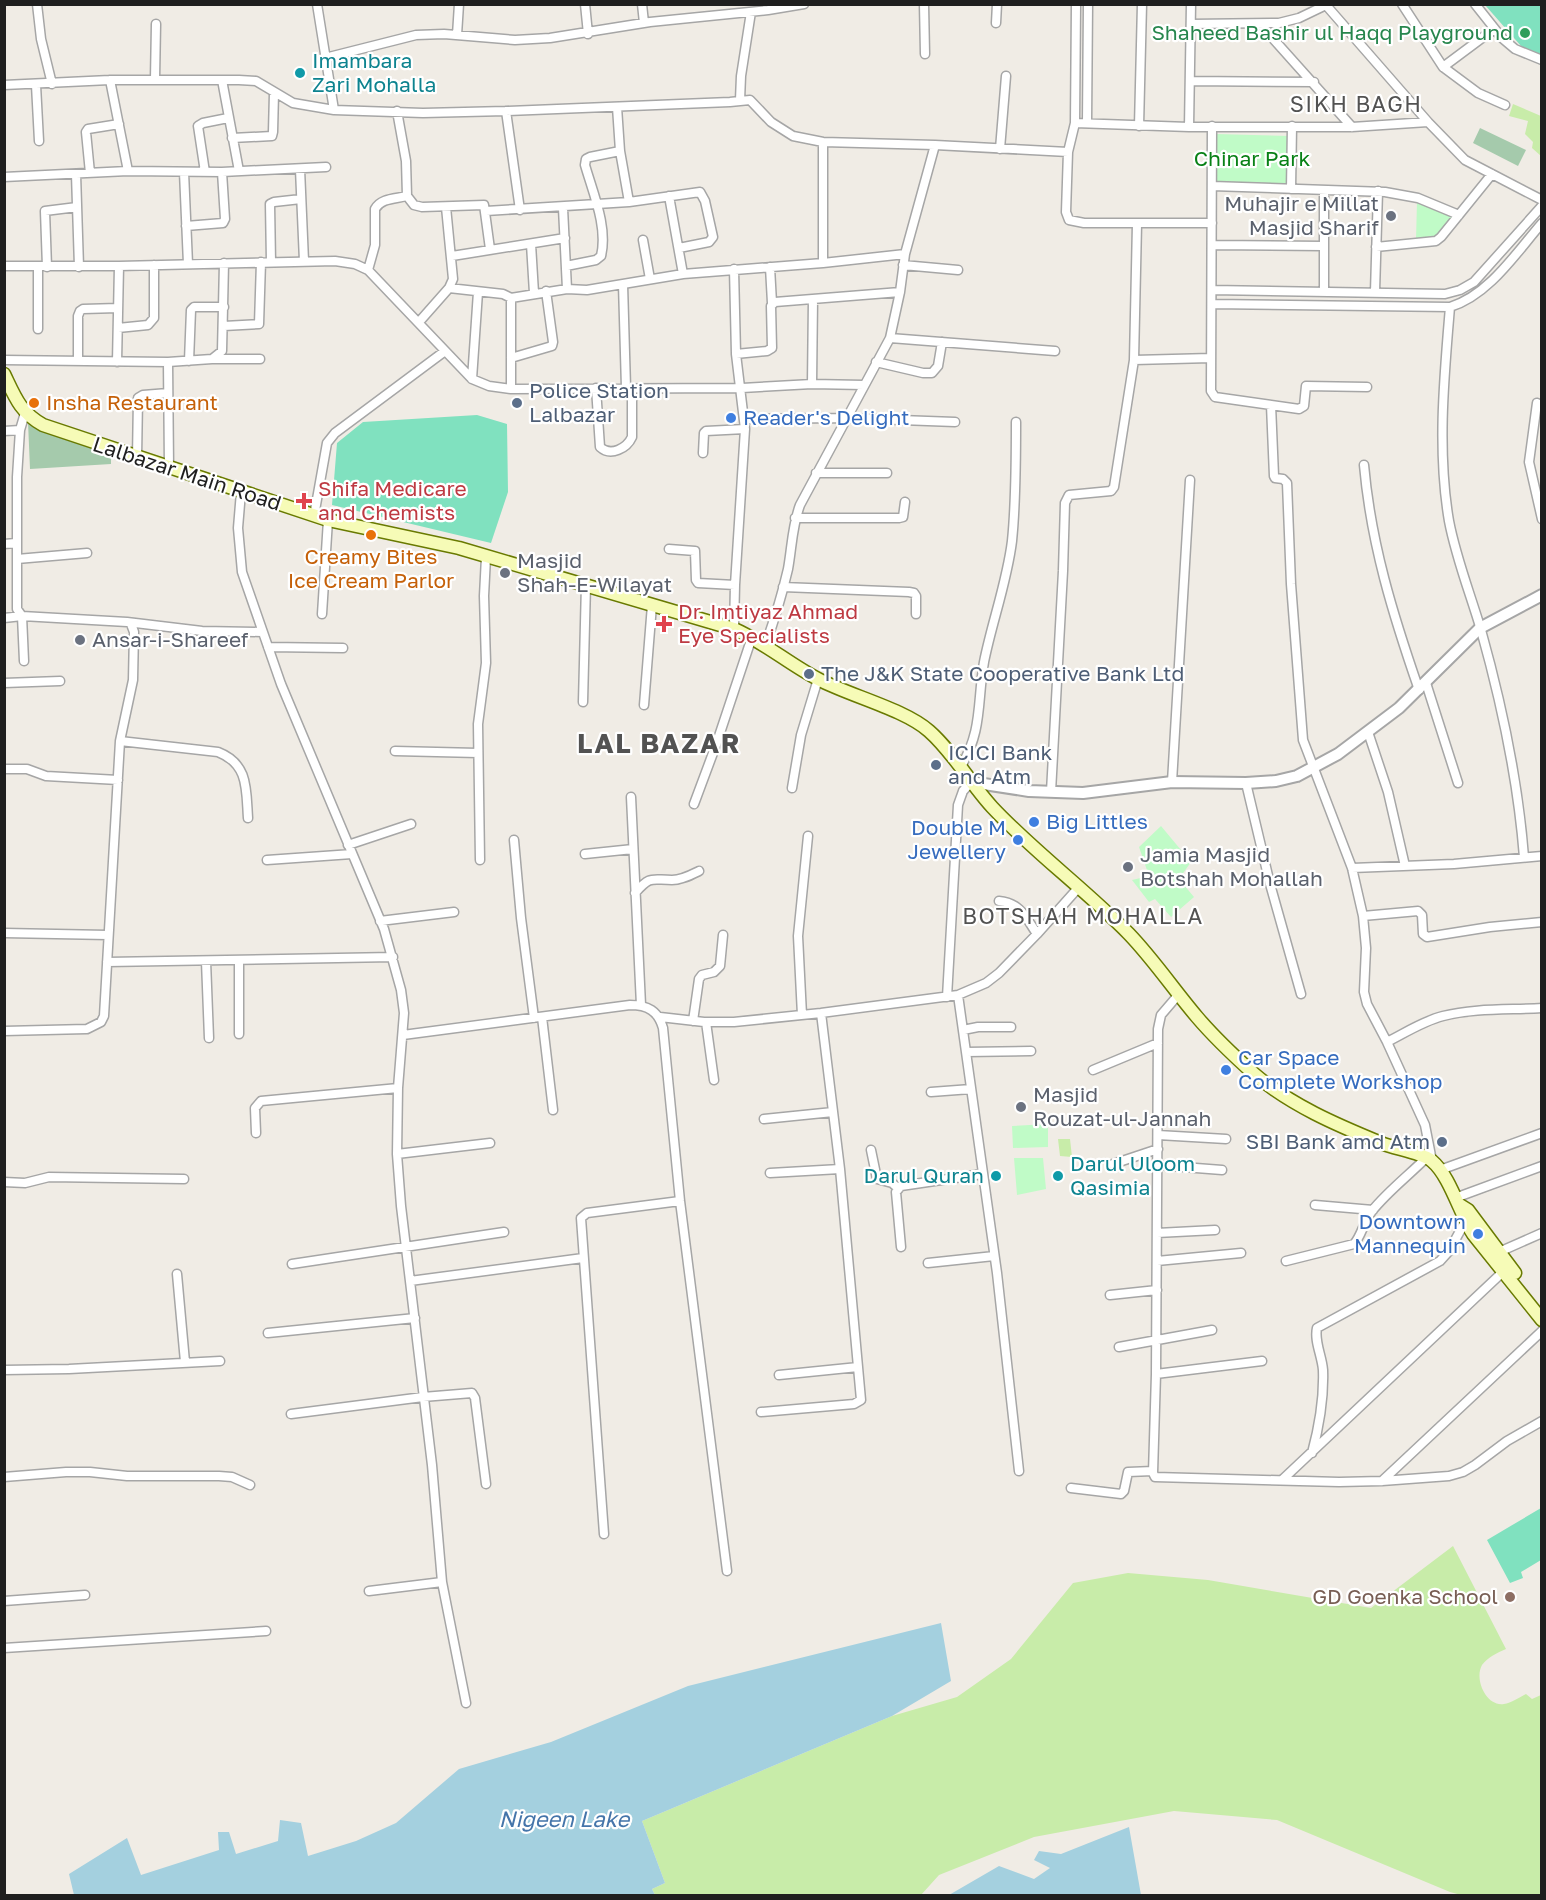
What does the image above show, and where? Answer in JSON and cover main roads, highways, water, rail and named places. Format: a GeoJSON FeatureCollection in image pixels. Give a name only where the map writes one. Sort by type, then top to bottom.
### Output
{"type":"FeatureCollection","features":[{"type":"Feature","properties":{"kind":"main road","name":"Lalbazar Main Road"},"geometry":{"type":"LineString","coordinates":[[4,374],[25,413],[43,425],[314,516],[432,541],[734,629],[752,636],[818,679],[906,717],[934,737],[1014,830],[1079,887],[1134,940],[1218,1040],[1255,1074],[1292,1101],[1384,1144],[1432,1163],[1457,1201]]}},
{"type":"Feature","properties":{"kind":"main road"},"geometry":{"type":"LineString","coordinates":[[1457,1201],[1466,1222],[1542,1307]]}},
{"type":"Feature","properties":{"kind":"main road"},"geometry":{"type":"LineString","coordinates":[[1457,1201],[1468,1210],[1499,1252],[1542,1320]]}},
{"type":"Feature","properties":{"kind":"water","name":"Nigeen Lake"},"geometry":{"type":"Polygon","coordinates":[[[941,1623],[951,1681],[892,1716],[642,1821],[665,1883],[652,1889],[655,1895],[74,1895],[69,1874],[127,1838],[141,1875],[219,1850],[218,1832],[229,1832],[236,1854],[278,1841],[280,1820],[301,1823],[308,1856],[356,1841],[396,1823],[459,1769],[551,1742],[688,1686],[941,1623]]]}},
{"type":"Feature","properties":{"kind":"water"},"geometry":{"type":"Polygon","coordinates":[[[1129,1827],[1141,1895],[949,1895],[999,1866],[1034,1879],[1050,1868],[1034,1860],[1039,1851],[1061,1854],[1129,1827]]]}},
{"type":"Feature","properties":{"kind":"place","name":"Shaheed Bashir ul Haqq Playground"},"geometry":{"type":"Point","coordinates":[1525,33]}},
{"type":"Feature","properties":{"kind":"place","name":"Imambara Zari Mohalla"},"geometry":{"type":"Point","coordinates":[300,73]}},
{"type":"Feature","properties":{"kind":"place","name":"Muhajir e Millat Masjid Sharif"},"geometry":{"type":"Point","coordinates":[1391,216]}},
{"type":"Feature","properties":{"kind":"place","name":"Insha Restaurant"},"geometry":{"type":"Point","coordinates":[34,403]}},
{"type":"Feature","properties":{"kind":"place","name":"Police Station Lalbazar"},"geometry":{"type":"Point","coordinates":[517,403]}},
{"type":"Feature","properties":{"kind":"place","name":"Reader's Delight"},"geometry":{"type":"Point","coordinates":[731,418]}},
{"type":"Feature","properties":{"kind":"place","name":"Shifa Medicare and Chemists"},"geometry":{"type":"Point","coordinates":[304,501]}},
{"type":"Feature","properties":{"kind":"place","name":"Creamy Bites Ice Cream Parlor"},"geometry":{"type":"Point","coordinates":[371,535]}},
{"type":"Feature","properties":{"kind":"place","name":"Masjid Shah-E-Wilayat"},"geometry":{"type":"Point","coordinates":[505,573]}},
{"type":"Feature","properties":{"kind":"place","name":"Dr. Imtiyaz Ahmad Eye Specialists"},"geometry":{"type":"Point","coordinates":[664,624]}},
{"type":"Feature","properties":{"kind":"place","name":"Ansar-i-Shareef"},"geometry":{"type":"Point","coordinates":[80,640]}},
{"type":"Feature","properties":{"kind":"place","name":"The J&K State Cooperative Bank Ltd"},"geometry":{"type":"Point","coordinates":[809,674]}},
{"type":"Feature","properties":{"kind":"place","name":"ICICI Bank and Atm"},"geometry":{"type":"Point","coordinates":[936,765]}},
{"type":"Feature","properties":{"kind":"place","name":"Big Littles"},"geometry":{"type":"Point","coordinates":[1034,822]}},
{"type":"Feature","properties":{"kind":"place","name":"Double M Jewellery"},"geometry":{"type":"Point","coordinates":[1018,840]}},
{"type":"Feature","properties":{"kind":"place","name":"Jamia Masjid Botshah Mohallah"},"geometry":{"type":"Point","coordinates":[1128,867]}},
{"type":"Feature","properties":{"kind":"place","name":"Car Space Complete Workshop"},"geometry":{"type":"Point","coordinates":[1226,1070]}},
{"type":"Feature","properties":{"kind":"place","name":"Masjid Rouzat-ul-Jannah"},"geometry":{"type":"Point","coordinates":[1021,1107]}},
{"type":"Feature","properties":{"kind":"place","name":"SBI Bank amd Atm"},"geometry":{"type":"Point","coordinates":[1442,1142]}},
{"type":"Feature","properties":{"kind":"place","name":"Darul Quran"},"geometry":{"type":"Point","coordinates":[996,1176]}},
{"type":"Feature","properties":{"kind":"place","name":"Darul Uloom Qasimia"},"geometry":{"type":"Point","coordinates":[1058,1176]}},
{"type":"Feature","properties":{"kind":"place","name":"Downtown Mannequin"},"geometry":{"type":"Point","coordinates":[1478,1234]}},
{"type":"Feature","properties":{"kind":"place","name":"GD Goenka School"},"geometry":{"type":"Point","coordinates":[1510,1597]}},
{"type":"Feature","properties":{"kind":"district","name":"SIKH BAGH"},"geometry":{"type":"Point","coordinates":[1356,104]}},
{"type":"Feature","properties":{"kind":"district","name":"LAL BAZAR"},"geometry":{"type":"Point","coordinates":[659,744]}},
{"type":"Feature","properties":{"kind":"district","name":"BOTSHAH MOHALLA"},"geometry":{"type":"Point","coordinates":[1083,916]}},
{"type":"Feature","properties":{"kind":"park label","name":"Chinar Park"},"geometry":{"type":"Point","coordinates":[1252,159]}}]}
